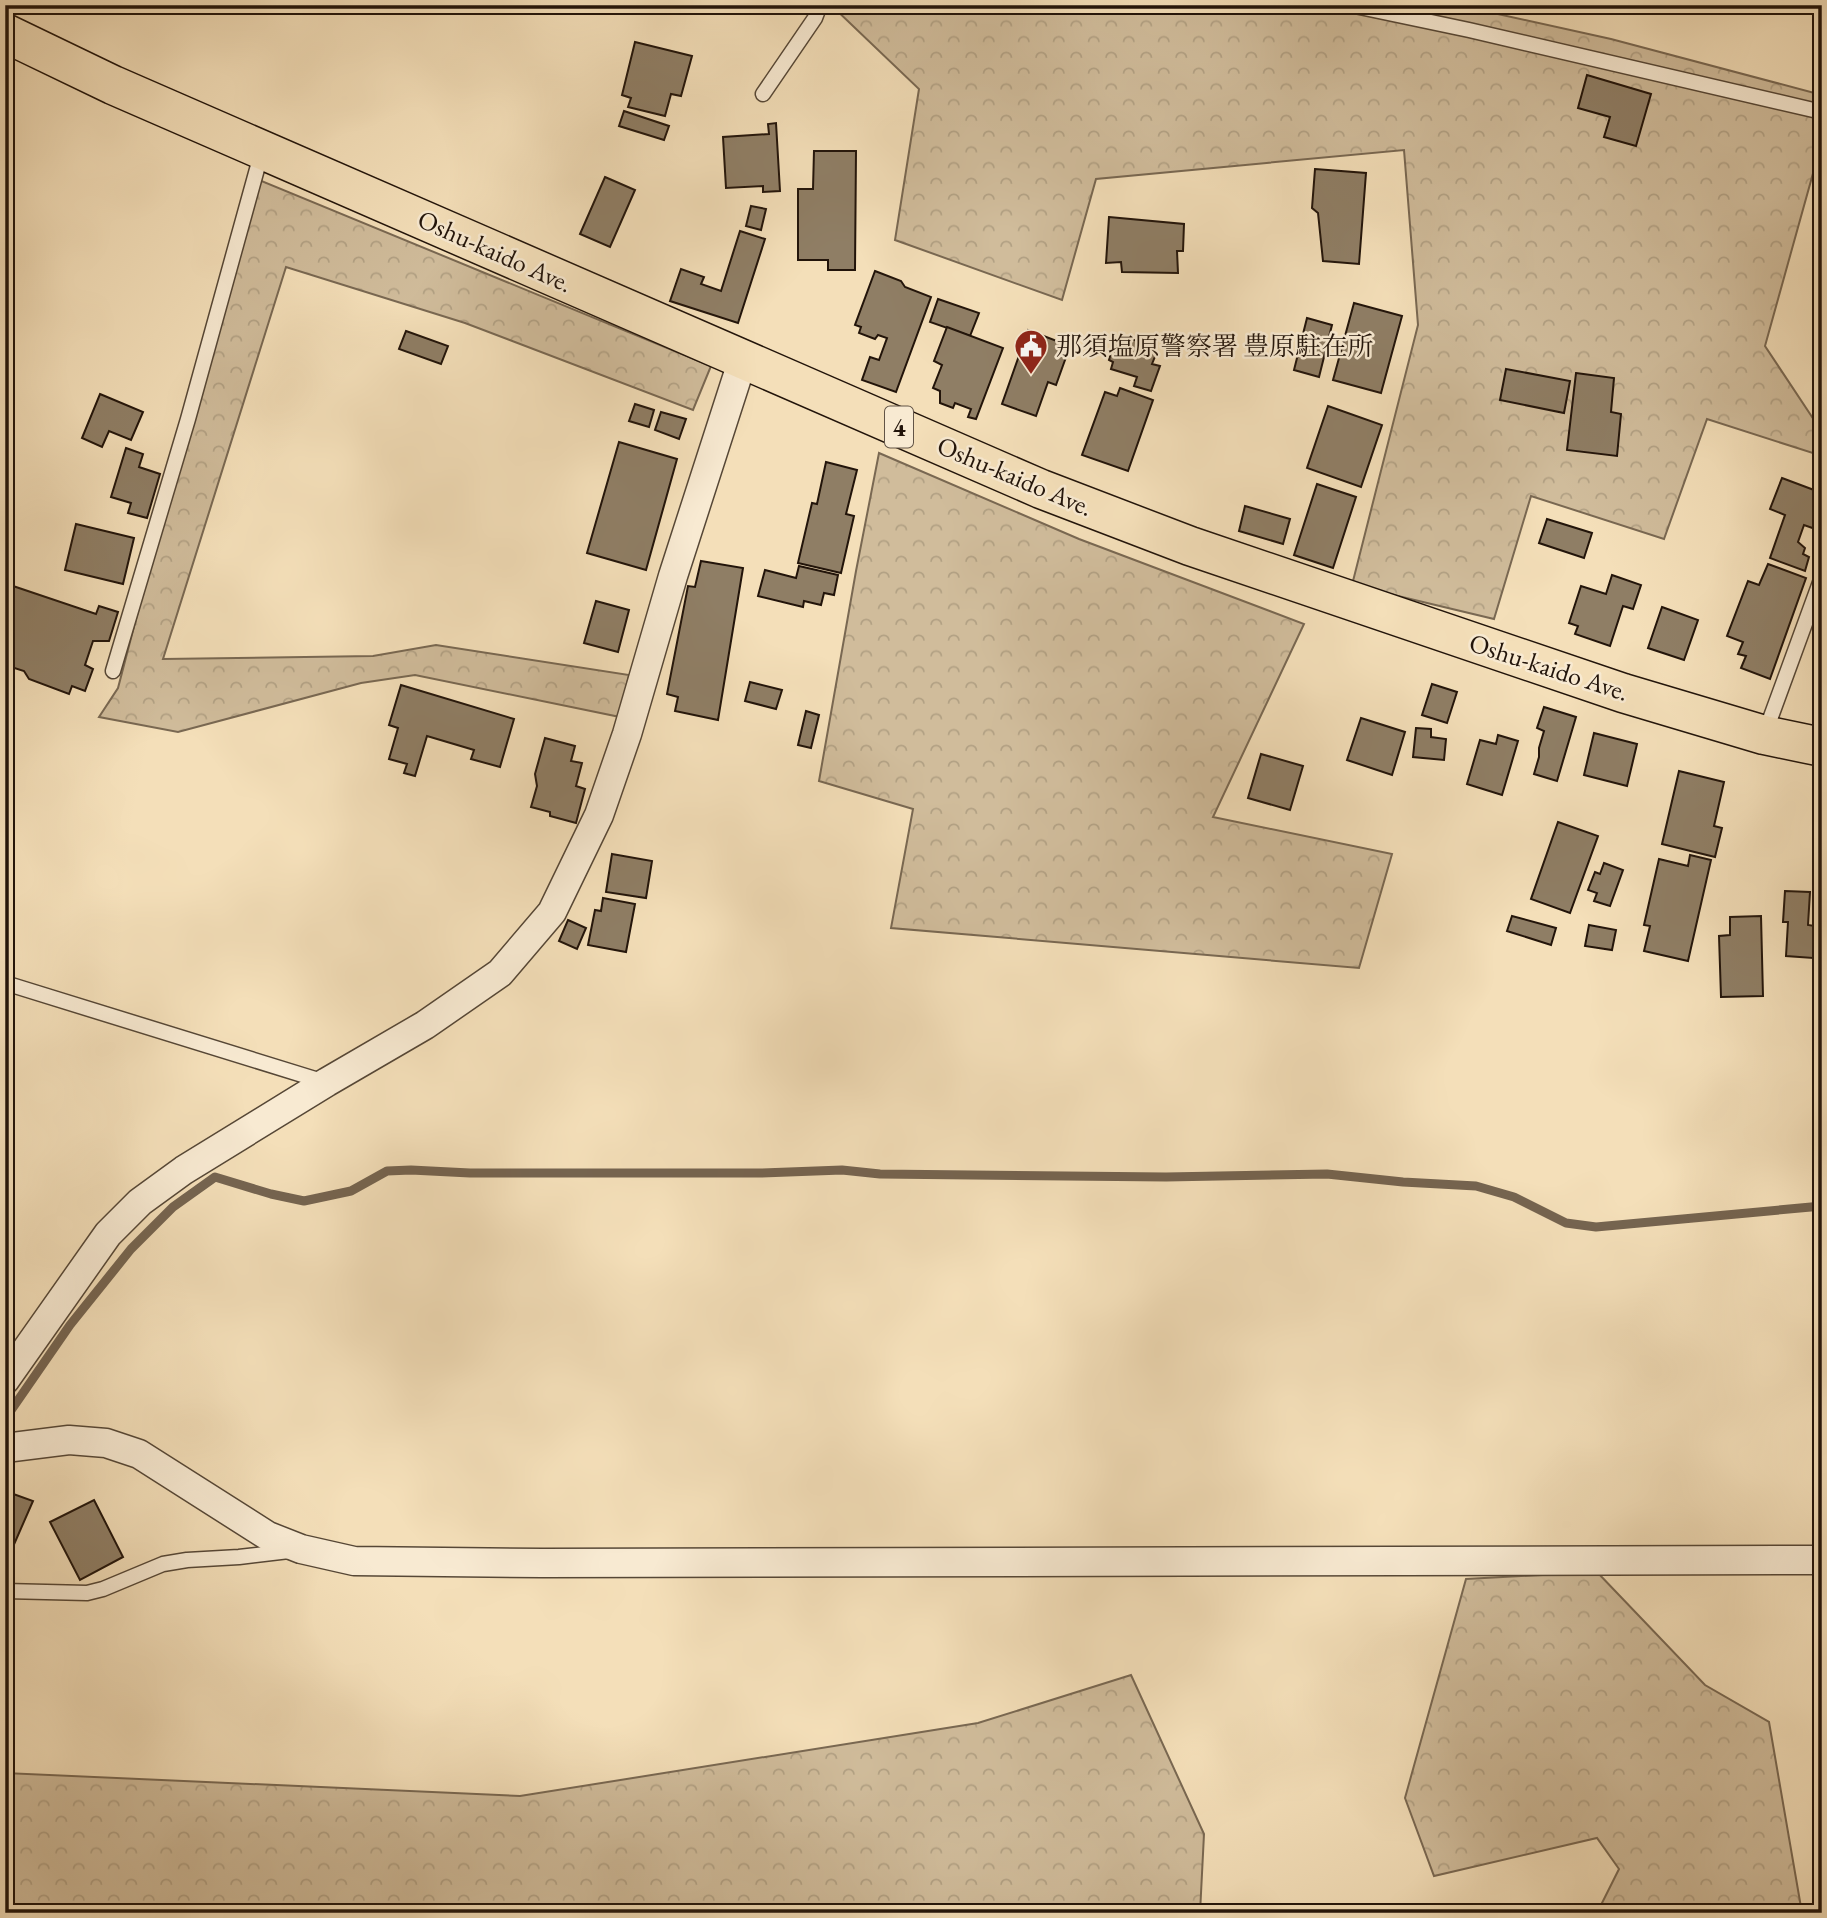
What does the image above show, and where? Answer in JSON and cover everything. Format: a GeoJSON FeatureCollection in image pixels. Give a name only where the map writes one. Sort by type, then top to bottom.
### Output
{"type":"FeatureCollection","features":[{"type":"Feature","properties":{"kind":"highway","name":"Oshu-kaido Ave."},"geometry":{"type":"LineString","coordinates":[[5,33],[113,85],[1041,489],[1190,546],[1623,692],[1764,735],[1822,747]]}},
{"type":"Feature","properties":{"kind":"street"},"geometry":{"type":"LineString","coordinates":[[5,1380],[108,1234],[140,1202],[184,1170],[425,1024],[500,973],[552,912],[598,815],[627,734],[673,576],[743,359]]}},
{"type":"Feature","properties":{"kind":"street"},"geometry":{"type":"LineString","coordinates":[[5,1448],[69,1440],[106,1443],[139,1454],[268,1536],[301,1549],[354,1561],[1822,1560]]}},
{"type":"Feature","properties":{"kind":"lane"},"geometry":{"type":"LineString","coordinates":[[763,94],[815,18],[820,5]]}},
{"type":"Feature","properties":{"kind":"lane"},"geometry":{"type":"LineString","coordinates":[[1350,5],[1822,112]]}},
{"type":"Feature","properties":{"kind":"lane"},"geometry":{"type":"LineString","coordinates":[[113,671],[188,418],[262,150]]}},
{"type":"Feature","properties":{"kind":"lane"},"geometry":{"type":"LineString","coordinates":[[1764,735],[1822,577]]}},
{"type":"Feature","properties":{"kind":"lane"},"geometry":{"type":"LineString","coordinates":[[5,983],[327,1082]]}},
{"type":"Feature","properties":{"kind":"lane"},"geometry":{"type":"LineString","coordinates":[[5,1591],[87,1593],[163,1564],[301,1549]]}},
{"type":"Feature","properties":{"kind":"green space"},"geometry":{"type":"Polygon","coordinates":[[[831,5],[1457,5],[1611,39],[1822,95],[1822,141],[1765,346],[1822,432],[1822,456],[1707,419],[1664,539],[1531,496],[1494,619],[1352,585],[1418,325],[1404,150],[1096,179],[1062,300],[895,240],[919,89],[831,5]]]}},
{"type":"Feature","properties":{"kind":"green space"},"geometry":{"type":"Polygon","coordinates":[[[254,178],[711,366],[693,410],[465,323],[286,267],[163,659],[373,656],[436,645],[629,675],[620,717],[415,675],[361,683],[178,732],[99,717],[118,688],[254,178]]]}},
{"type":"Feature","properties":{"kind":"green space"},"geometry":{"type":"Polygon","coordinates":[[[879,453],[1079,539],[1304,624],[1213,817],[1392,854],[1359,968],[891,928],[913,809],[819,781],[879,453]]]}},
{"type":"Feature","properties":{"kind":"green space"},"geometry":{"type":"Polygon","coordinates":[[[1597,1572],[1705,1685],[1769,1722],[1802,1913],[1597,1913],[1619,1869],[1597,1838],[1434,1876],[1405,1798],[1466,1579],[1597,1572]]]}},
{"type":"Feature","properties":{"kind":"green space"},"geometry":{"type":"Polygon","coordinates":[[[1131,1675],[1204,1834],[1200,1913],[5,1913],[5,1773],[520,1796],[978,1723],[1131,1675]]]}},
{"type":"Feature","properties":{"kind":"building"},"geometry":{"type":"Polygon","coordinates":[[[635,42],[692,56],[681,96],[671,94],[665,116],[628,107],[631,98],[622,95],[635,42]]]}},
{"type":"Feature","properties":{"kind":"building"},"geometry":{"type":"Polygon","coordinates":[[[1587,75],[1651,94],[1636,146],[1604,137],[1610,117],[1578,108],[1587,75]]]}},
{"type":"Feature","properties":{"kind":"building"},"geometry":{"type":"Polygon","coordinates":[[[624,111],[669,126],[664,140],[619,126],[624,111]]]}},
{"type":"Feature","properties":{"kind":"building"},"geometry":{"type":"Polygon","coordinates":[[[776,123],[780,191],[763,192],[763,186],[726,188],[723,137],[769,134],[768,124],[776,123]]]}},
{"type":"Feature","properties":{"kind":"building"},"geometry":{"type":"Polygon","coordinates":[[[814,151],[856,151],[855,270],[828,270],[828,260],[798,260],[798,189],[813,189],[814,151]]]}},
{"type":"Feature","properties":{"kind":"building"},"geometry":{"type":"Polygon","coordinates":[[[1315,169],[1366,173],[1359,264],[1323,261],[1318,213],[1312,208],[1315,169]]]}},
{"type":"Feature","properties":{"kind":"building"},"geometry":{"type":"Polygon","coordinates":[[[605,177],[635,190],[610,247],[580,234],[605,177]]]}},
{"type":"Feature","properties":{"kind":"building"},"geometry":{"type":"Polygon","coordinates":[[[751,206],[766,209],[761,230],[746,226],[751,206]]]}},
{"type":"Feature","properties":{"kind":"building"},"geometry":{"type":"Polygon","coordinates":[[[1109,217],[1184,224],[1183,251],[1177,251],[1178,273],[1122,272],[1121,262],[1106,263],[1109,217]]]}},
{"type":"Feature","properties":{"kind":"building"},"geometry":{"type":"Polygon","coordinates":[[[740,231],[765,239],[738,323],[670,301],[681,269],[704,277],[701,284],[721,291],[740,231]]]}},
{"type":"Feature","properties":{"kind":"building"},"geometry":{"type":"Polygon","coordinates":[[[875,271],[931,297],[896,392],[862,380],[870,357],[879,360],[887,338],[878,335],[875,339],[859,333],[861,327],[855,325],[875,271]]]}},
{"type":"Feature","properties":{"kind":"building"},"geometry":{"type":"Polygon","coordinates":[[[938,299],[979,313],[970,336],[930,322],[938,299]]]}},
{"type":"Feature","properties":{"kind":"building"},"geometry":{"type":"Polygon","coordinates":[[[1354,303],[1402,316],[1381,393],[1333,380],[1354,303]]]}},
{"type":"Feature","properties":{"kind":"building"},"geometry":{"type":"Polygon","coordinates":[[[1307,318],[1332,325],[1319,377],[1294,370],[1307,318]]]}},
{"type":"Feature","properties":{"kind":"building"},"geometry":{"type":"Polygon","coordinates":[[[947,327],[1003,348],[976,419],[968,417],[971,409],[955,403],[953,408],[940,403],[940,391],[933,388],[942,365],[934,361],[947,327]]]}},
{"type":"Feature","properties":{"kind":"building"},"geometry":{"type":"Polygon","coordinates":[[[1028,330],[1070,346],[1056,385],[1048,382],[1036,416],[1002,404],[1028,330]]]}},
{"type":"Feature","properties":{"kind":"building"},"geometry":{"type":"Polygon","coordinates":[[[406,331],[448,346],[441,364],[399,349],[406,331]]]}},
{"type":"Feature","properties":{"kind":"building"},"geometry":{"type":"Polygon","coordinates":[[[1123,336],[1143,343],[1141,349],[1156,354],[1152,364],[1160,366],[1151,391],[1134,386],[1137,377],[1111,369],[1113,362],[1109,360],[1114,342],[1121,344],[1123,336]]]}},
{"type":"Feature","properties":{"kind":"building"},"geometry":{"type":"Polygon","coordinates":[[[1506,369],[1570,381],[1564,413],[1500,400],[1506,369]]]}},
{"type":"Feature","properties":{"kind":"building"},"geometry":{"type":"Polygon","coordinates":[[[1576,373],[1614,378],[1611,412],[1621,414],[1617,456],[1567,450],[1576,373]]]}},
{"type":"Feature","properties":{"kind":"building"},"geometry":{"type":"Polygon","coordinates":[[[1120,388],[1153,400],[1128,471],[1082,455],[1105,392],[1117,396],[1120,388]]]}},
{"type":"Feature","properties":{"kind":"building"},"geometry":{"type":"Polygon","coordinates":[[[100,394],[143,412],[131,440],[109,431],[102,447],[82,438],[100,394]]]}},
{"type":"Feature","properties":{"kind":"building"},"geometry":{"type":"Polygon","coordinates":[[[635,404],[654,410],[649,427],[629,421],[635,404]]]}},
{"type":"Feature","properties":{"kind":"building"},"geometry":{"type":"Polygon","coordinates":[[[1328,406],[1382,425],[1361,487],[1307,468],[1328,406]]]}},
{"type":"Feature","properties":{"kind":"building"},"geometry":{"type":"Polygon","coordinates":[[[661,412],[686,419],[679,439],[655,430],[661,412]]]}},
{"type":"Feature","properties":{"kind":"building"},"geometry":{"type":"Polygon","coordinates":[[[619,442],[677,459],[646,570],[587,553],[619,442]]]}},
{"type":"Feature","properties":{"kind":"building"},"geometry":{"type":"Polygon","coordinates":[[[126,448],[143,454],[139,467],[160,474],[147,518],[128,513],[131,503],[111,497],[126,448]]]}},
{"type":"Feature","properties":{"kind":"building"},"geometry":{"type":"Polygon","coordinates":[[[826,462],[857,470],[846,514],[854,516],[841,573],[798,563],[812,503],[817,504],[826,462]]]}},
{"type":"Feature","properties":{"kind":"building"},"geometry":{"type":"Polygon","coordinates":[[[1782,478],[1822,493],[1821,531],[1804,525],[1798,542],[1805,548],[1803,554],[1809,557],[1805,571],[1770,558],[1785,515],[1770,509],[1782,478]]]}},
{"type":"Feature","properties":{"kind":"building"},"geometry":{"type":"Polygon","coordinates":[[[1317,484],[1356,497],[1333,568],[1294,555],[1317,484]]]}},
{"type":"Feature","properties":{"kind":"building"},"geometry":{"type":"Polygon","coordinates":[[[1245,506],[1290,519],[1283,544],[1239,531],[1245,506]]]}},
{"type":"Feature","properties":{"kind":"building"},"geometry":{"type":"Polygon","coordinates":[[[1547,519],[1592,533],[1584,558],[1539,543],[1547,519]]]}},
{"type":"Feature","properties":{"kind":"building"},"geometry":{"type":"Polygon","coordinates":[[[76,524],[134,538],[123,584],[65,570],[76,524]]]}},
{"type":"Feature","properties":{"kind":"building"},"geometry":{"type":"Polygon","coordinates":[[[701,561],[743,568],[718,720],[675,711],[678,697],[667,694],[688,586],[695,587],[701,561]]]}},
{"type":"Feature","properties":{"kind":"building"},"geometry":{"type":"Polygon","coordinates":[[[1768,564],[1806,578],[1770,679],[1741,668],[1746,656],[1738,654],[1743,642],[1727,636],[1748,581],[1759,585],[1768,564]]]}},
{"type":"Feature","properties":{"kind":"building"},"geometry":{"type":"Polygon","coordinates":[[[799,566],[838,575],[834,595],[824,593],[821,605],[804,601],[803,607],[758,596],[765,570],[796,578],[799,566]]]}},
{"type":"Feature","properties":{"kind":"building"},"geometry":{"type":"Polygon","coordinates":[[[1612,575],[1641,585],[1633,609],[1623,606],[1610,646],[1575,634],[1578,626],[1569,623],[1581,586],[1606,594],[1612,575]]]}},
{"type":"Feature","properties":{"kind":"building"},"geometry":{"type":"Polygon","coordinates":[[[13,586],[96,614],[99,606],[118,612],[109,641],[93,641],[85,665],[93,669],[85,691],[72,686],[69,694],[29,679],[24,671],[5,665],[5,609],[13,586]]]}},
{"type":"Feature","properties":{"kind":"building"},"geometry":{"type":"Polygon","coordinates":[[[596,601],[629,610],[618,652],[584,643],[596,601]]]}},
{"type":"Feature","properties":{"kind":"building"},"geometry":{"type":"Polygon","coordinates":[[[1662,607],[1698,620],[1684,660],[1648,648],[1662,607]]]}},
{"type":"Feature","properties":{"kind":"building"},"geometry":{"type":"Polygon","coordinates":[[[750,682],[782,690],[776,709],[745,701],[750,682]]]}},
{"type":"Feature","properties":{"kind":"building"},"geometry":{"type":"Polygon","coordinates":[[[1432,684],[1457,692],[1447,723],[1422,715],[1432,684]]]}},
{"type":"Feature","properties":{"kind":"building"},"geometry":{"type":"Polygon","coordinates":[[[401,685],[514,719],[500,767],[471,759],[474,750],[427,736],[415,776],[404,773],[407,764],[389,759],[398,728],[389,725],[401,685]]]}},
{"type":"Feature","properties":{"kind":"building"},"geometry":{"type":"Polygon","coordinates":[[[1544,707],[1576,717],[1557,781],[1534,774],[1544,731],[1537,728],[1544,707]]]}},
{"type":"Feature","properties":{"kind":"building"},"geometry":{"type":"Polygon","coordinates":[[[806,711],[819,715],[811,748],[798,745],[806,711]]]}},
{"type":"Feature","properties":{"kind":"building"},"geometry":{"type":"Polygon","coordinates":[[[1361,718],[1405,732],[1392,775],[1347,760],[1361,718]]]}},
{"type":"Feature","properties":{"kind":"building"},"geometry":{"type":"Polygon","coordinates":[[[1416,728],[1431,729],[1431,737],[1446,739],[1444,760],[1413,757],[1416,728]]]}},
{"type":"Feature","properties":{"kind":"building"},"geometry":{"type":"Polygon","coordinates":[[[1594,733],[1637,744],[1627,786],[1584,775],[1594,733]]]}},
{"type":"Feature","properties":{"kind":"building"},"geometry":{"type":"Polygon","coordinates":[[[1498,735],[1518,741],[1502,795],[1467,784],[1480,740],[1496,744],[1498,735]]]}},
{"type":"Feature","properties":{"kind":"building"},"geometry":{"type":"Polygon","coordinates":[[[545,738],[575,746],[571,761],[582,763],[576,786],[585,789],[576,823],[550,816],[550,812],[531,807],[537,786],[535,774],[545,738]]]}},
{"type":"Feature","properties":{"kind":"building"},"geometry":{"type":"Polygon","coordinates":[[[1261,754],[1303,766],[1290,810],[1248,798],[1261,754]]]}},
{"type":"Feature","properties":{"kind":"building"},"geometry":{"type":"Polygon","coordinates":[[[1679,771],[1724,782],[1714,826],[1722,828],[1715,857],[1662,844],[1679,771]]]}},
{"type":"Feature","properties":{"kind":"building"},"geometry":{"type":"Polygon","coordinates":[[[1558,822],[1598,836],[1570,913],[1531,899],[1558,822]]]}},
{"type":"Feature","properties":{"kind":"building"},"geometry":{"type":"Polygon","coordinates":[[[612,854],[652,861],[646,898],[606,892],[612,854]]]}},
{"type":"Feature","properties":{"kind":"building"},"geometry":{"type":"Polygon","coordinates":[[[1690,855],[1711,860],[1688,961],[1644,951],[1650,926],[1644,925],[1659,859],[1688,866],[1690,855]]]}},
{"type":"Feature","properties":{"kind":"building"},"geometry":{"type":"Polygon","coordinates":[[[1604,863],[1623,870],[1610,906],[1594,901],[1597,893],[1588,890],[1595,872],[1600,874],[1604,863]]]}},
{"type":"Feature","properties":{"kind":"building"},"geometry":{"type":"Polygon","coordinates":[[[1785,891],[1810,892],[1808,925],[1815,926],[1813,958],[1786,956],[1788,922],[1783,922],[1785,891]]]}},
{"type":"Feature","properties":{"kind":"building"},"geometry":{"type":"Polygon","coordinates":[[[603,898],[635,904],[626,952],[588,945],[595,910],[601,911],[603,898]]]}},
{"type":"Feature","properties":{"kind":"building"},"geometry":{"type":"Polygon","coordinates":[[[1512,916],[1556,928],[1551,945],[1507,931],[1512,916]]]}},
{"type":"Feature","properties":{"kind":"building"},"geometry":{"type":"Polygon","coordinates":[[[1761,916],[1763,996],[1721,997],[1719,936],[1730,935],[1730,917],[1761,916]]]}},
{"type":"Feature","properties":{"kind":"building"},"geometry":{"type":"Polygon","coordinates":[[[568,920],[586,928],[577,949],[559,941],[568,920]]]}},
{"type":"Feature","properties":{"kind":"building"},"geometry":{"type":"Polygon","coordinates":[[[1589,925],[1616,930],[1612,950],[1585,946],[1589,925]]]}},
{"type":"Feature","properties":{"kind":"building"},"geometry":{"type":"Polygon","coordinates":[[[5,1491],[33,1501],[5,1565],[5,1491]]]}},
{"type":"Feature","properties":{"kind":"building"},"geometry":{"type":"Polygon","coordinates":[[[94,1500],[123,1557],[80,1580],[50,1522],[94,1500]]]}},
{"type":"Feature","properties":{"kind":"waterway"},"geometry":{"type":"LineString","coordinates":[[5,1419],[70,1325],[131,1249],[173,1207],[215,1177],[304,1201],[351,1191],[387,1171],[411,1170],[470,1173],[761,1173],[842,1170],[880,1174],[1166,1177],[1327,1174],[1476,1186],[1514,1197],[1566,1223],[1596,1227],[1822,1206]]}},
{"type":"Feature","properties":{"kind":"place","name":"那須塩原警察署 豊原駐在所"},"geometry":{"type":"Point","coordinates":[1031,376]}}]}
